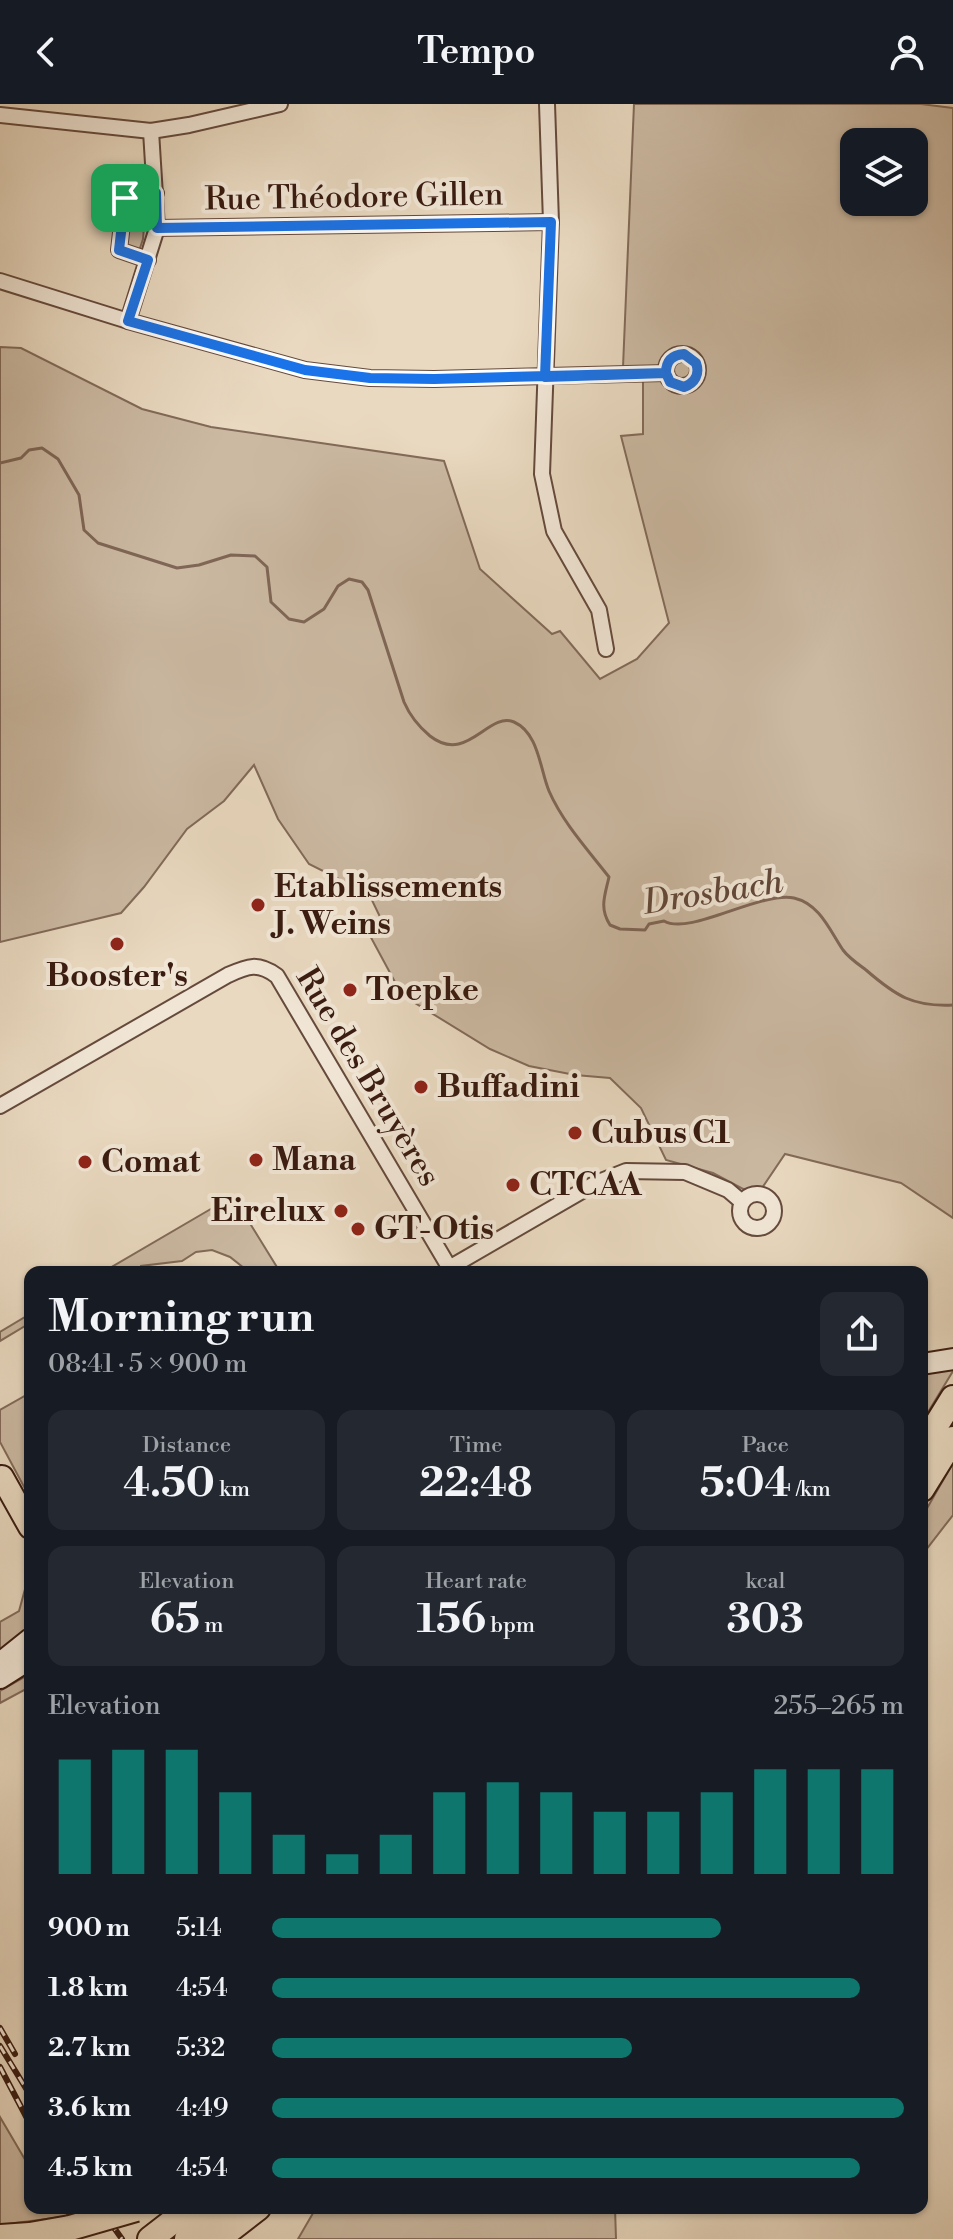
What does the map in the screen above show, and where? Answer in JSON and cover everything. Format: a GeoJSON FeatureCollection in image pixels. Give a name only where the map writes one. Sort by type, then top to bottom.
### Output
{"type":"FeatureCollection","features":[{"type":"Feature","properties":{"kind":"highway"},"geometry":{"type":"LineString","coordinates":[[928,1438],[953,1398]]}},
{"type":"Feature","properties":{"kind":"highway"},"geometry":{"type":"LineString","coordinates":[[928,1479],[953,1439]]}},
{"type":"Feature","properties":{"kind":"highway"},"geometry":{"type":"LineString","coordinates":[[0,2237],[70,2228],[116,2214]]}},
{"type":"Feature","properties":{"kind":"highway"},"geometry":{"type":"LineString","coordinates":[[150,2239],[182,2214]]}},
{"type":"Feature","properties":{"kind":"highway"},"geometry":{"type":"LineString","coordinates":[[187,2239],[219,2214]]}},
{"type":"Feature","properties":{"kind":"highway"},"geometry":{"type":"LineString","coordinates":[[218,2239],[250,2214]]}},
{"type":"Feature","properties":{"kind":"highway"},"geometry":{"type":"LineString","coordinates":[[240,2239],[266,2214]]}},
{"type":"Feature","properties":{"kind":"main road"},"geometry":{"type":"LineString","coordinates":[[928,1363],[953,1359]]}},
{"type":"Feature","properties":{"kind":"main road"},"geometry":{"type":"LineString","coordinates":[[1,1476],[24,1507]]}},
{"type":"Feature","properties":{"kind":"main road"},"geometry":{"type":"LineString","coordinates":[[1,1476],[24,1516]]}},
{"type":"Feature","properties":{"kind":"main road"},"geometry":{"type":"LineString","coordinates":[[0,1663],[24,1644]]}},
{"type":"Feature","properties":{"kind":"main road"},"geometry":{"type":"LineString","coordinates":[[0,1678],[24,1663]]}},
{"type":"Feature","properties":{"kind":"street"},"geometry":{"type":"LineString","coordinates":[[0,115],[151,131],[280,104]]}},
{"type":"Feature","properties":{"kind":"street"},"geometry":{"type":"LineString","coordinates":[[547,104],[551,222],[542,474],[554,531],[599,610],[606,649]]}},
{"type":"Feature","properties":{"kind":"street"},"geometry":{"type":"LineString","coordinates":[[128,321],[157,228],[151,131]]}},
{"type":"Feature","properties":{"kind":"street"},"geometry":{"type":"LineString","coordinates":[[148,260],[119,250],[125,198],[156,193]]}},
{"type":"Feature","properties":{"kind":"street","name":"Rue Théodore Gillen"},"geometry":{"type":"LineString","coordinates":[[157,228],[551,222]]}},
{"type":"Feature","properties":{"kind":"street"},"geometry":{"type":"LineString","coordinates":[[0,281],[128,321],[305,370],[370,378],[666,373]]}},
{"type":"Feature","properties":{"kind":"street","name":"Rue des Bruyères"},"geometry":{"type":"LineString","coordinates":[[0,1106],[228,975],[251,965],[263,966],[277,976],[449,1266]]}},
{"type":"Feature","properties":{"kind":"street"},"geometry":{"type":"LineString","coordinates":[[458,1266],[596,1183],[626,1171],[685,1172],[728,1190],[742,1202]]}},
{"type":"Feature","properties":{"kind":"shaded area"},"geometry":{"type":"Polygon","coordinates":[[[634,104],[921,104],[953,108],[953,1218],[901,1183],[785,1154],[762,1188],[743,1189],[713,1173],[666,1160],[641,1108],[610,1078],[529,1066],[490,1049],[402,995],[368,932],[382,921],[369,894],[309,864],[278,819],[254,765],[224,801],[187,829],[121,913],[0,942],[0,347],[21,348],[142,409],[211,427],[444,461],[480,569],[552,634],[560,631],[600,679],[637,659],[669,623],[621,436],[643,434],[643,368],[623,367],[634,104]]]}},
{"type":"Feature","properties":{"kind":"shaded area"},"geometry":{"type":"Polygon","coordinates":[[[137,205],[146,205],[143,239],[138,254],[128,250],[126,239],[129,220],[137,205]]]}},
{"type":"Feature","properties":{"kind":"shaded area"},"geometry":{"type":"Polygon","coordinates":[[[233,1196],[276,1266],[241,1266],[230,1257],[212,1250],[196,1252],[182,1261],[113,1266],[233,1196]]]}},
{"type":"Feature","properties":{"kind":"shaded area"},"geometry":{"type":"Polygon","coordinates":[[[24,1318],[24,1327],[0,1341],[0,1332],[24,1318]]]}},
{"type":"Feature","properties":{"kind":"shaded area"},"geometry":{"type":"Polygon","coordinates":[[[953,1369],[928,1412],[928,1372],[953,1369]]]}},
{"type":"Feature","properties":{"kind":"shaded area"},"geometry":{"type":"Polygon","coordinates":[[[24,1396],[24,1487],[0,1442],[0,1410],[24,1396]]]}},
{"type":"Feature","properties":{"kind":"shaded area"},"geometry":{"type":"Polygon","coordinates":[[[953,1463],[953,1515],[928,1547],[928,1507],[953,1463]]]}},
{"type":"Feature","properties":{"kind":"shaded area"},"geometry":{"type":"Polygon","coordinates":[[[24,1593],[24,1632],[0,1650],[0,1622],[19,1611],[24,1593]]]}},
{"type":"Feature","properties":{"kind":"shaded area"},"geometry":{"type":"Polygon","coordinates":[[[24,1677],[24,1690],[0,1703],[0,1691],[24,1677]]]}},
{"type":"Feature","properties":{"kind":"shaded area"},"geometry":{"type":"Polygon","coordinates":[[[0,2117],[24,2158],[24,2214],[69,2216],[0,2225],[0,2117]]]}},
{"type":"Feature","properties":{"kind":"shaded area"},"geometry":{"type":"Polygon","coordinates":[[[313,2214],[615,2214],[616,2239],[298,2239],[313,2214]]]}},
{"type":"Feature","properties":{"kind":"waterway","name":"Drosbach"},"geometry":{"type":"LineString","coordinates":[[0,463],[21,458],[29,450],[42,448],[58,459],[79,495],[84,530],[98,543],[177,568],[231,555],[255,556],[267,567],[271,602],[289,619],[304,622],[324,609],[338,586],[349,579],[362,582],[368,590],[404,702],[418,725],[430,736],[443,743],[455,744],[504,721],[514,722],[529,734],[561,814],[609,877],[604,907],[610,925],[620,929],[645,930],[649,924],[664,921],[690,923],[763,901],[794,898],[818,912],[845,953],[887,987],[916,1002],[953,1005]]}},
{"type":"Feature","properties":{"kind":"railway"},"geometry":{"type":"LineString","coordinates":[[0,2028],[15,2054]]}},
{"type":"Feature","properties":{"kind":"railway"},"geometry":{"type":"LineString","coordinates":[[0,2046],[24,2085]]}},
{"type":"Feature","properties":{"kind":"railway"},"geometry":{"type":"LineString","coordinates":[[0,2067],[24,2113]]}},
{"type":"Feature","properties":{"kind":"railway"},"geometry":{"type":"LineString","coordinates":[[104,2214],[122,2239]]}},
{"type":"Feature","properties":{"kind":"place","name":"Etablissements J. Weins"},"geometry":{"type":"Point","coordinates":[258,905]}},
{"type":"Feature","properties":{"kind":"place","name":"Booster's"},"geometry":{"type":"Point","coordinates":[117,944]}},
{"type":"Feature","properties":{"kind":"place","name":"Toepke"},"geometry":{"type":"Point","coordinates":[350,990]}},
{"type":"Feature","properties":{"kind":"place","name":"Buffadini"},"geometry":{"type":"Point","coordinates":[421,1087]}},
{"type":"Feature","properties":{"kind":"place","name":"Cubus C1"},"geometry":{"type":"Point","coordinates":[575,1133]}},
{"type":"Feature","properties":{"kind":"place","name":"Mana"},"geometry":{"type":"Point","coordinates":[256,1160]}},
{"type":"Feature","properties":{"kind":"place","name":"Comat"},"geometry":{"type":"Point","coordinates":[85,1162]}},
{"type":"Feature","properties":{"kind":"place","name":"CTCAA"},"geometry":{"type":"Point","coordinates":[513,1185]}},
{"type":"Feature","properties":{"kind":"place","name":"Eirelux"},"geometry":{"type":"Point","coordinates":[341,1211]}},
{"type":"Feature","properties":{"kind":"place","name":"GT-Otis"},"geometry":{"type":"Point","coordinates":[358,1229]}},
{"type":"Feature","properties":{"kind":"route"},"geometry":{"type":"LineString","coordinates":[[125,198],[119,250],[148,260],[128,321],[305,370],[370,378],[434,379],[545,377],[666,373],[666,365],[671,358],[684,354],[696,363],[698,373],[693,383],[684,387],[670,382],[666,373],[606,375],[545,377],[551,222],[157,228],[156,193],[125,198]]}}]}
